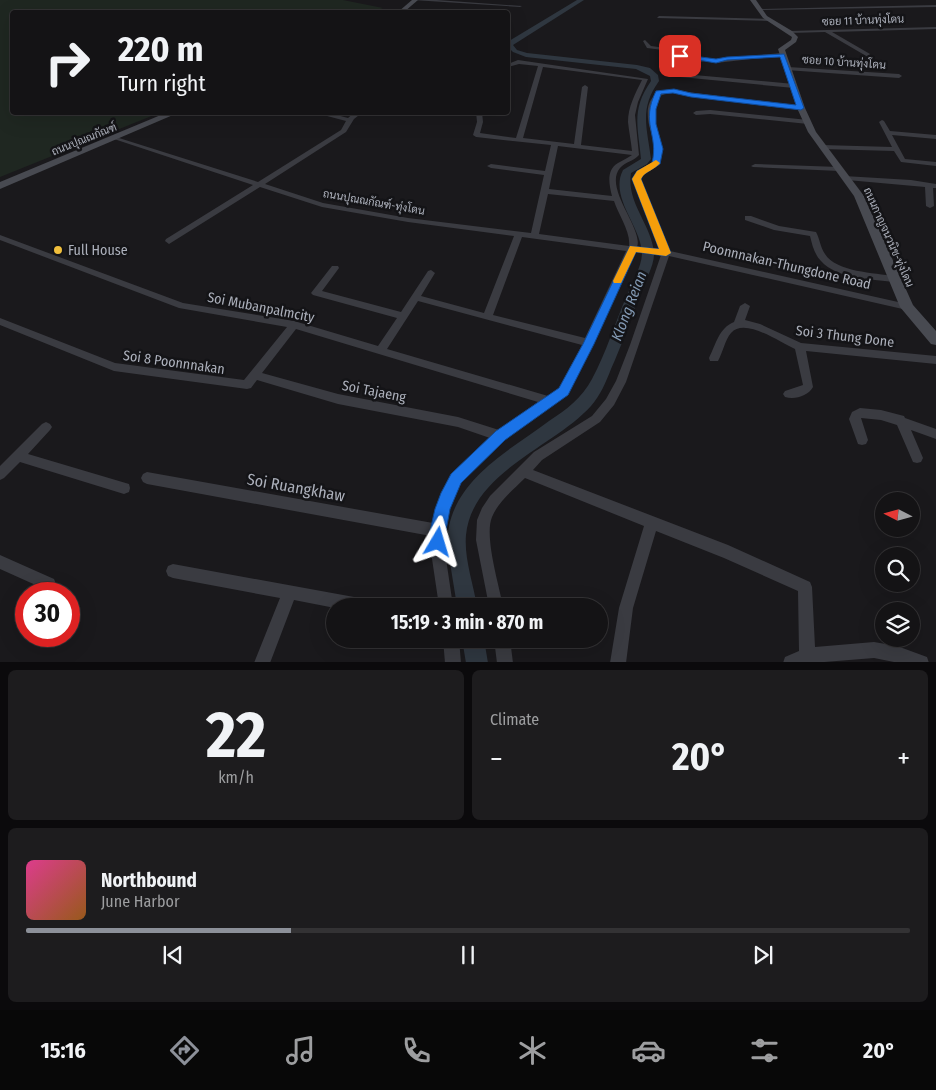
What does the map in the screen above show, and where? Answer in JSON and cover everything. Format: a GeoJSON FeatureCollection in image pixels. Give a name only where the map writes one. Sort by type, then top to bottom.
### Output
{"type":"FeatureCollection","features":[{"type":"Feature","properties":{"kind":"street"},"geometry":{"type":"LineString","coordinates":[[403,10],[415,0],[520,6]]}},
{"type":"Feature","properties":{"kind":"street"},"geometry":{"type":"LineString","coordinates":[[685,66],[692,66],[695,62],[709,60],[782,55],[781,48],[796,39],[790,32],[769,20],[753,0]]}},
{"type":"Feature","properties":{"kind":"street"},"geometry":{"type":"LineString","coordinates":[[759,9],[936,6]]}},
{"type":"Feature","properties":{"kind":"street"},"geometry":{"type":"LineString","coordinates":[[659,17],[769,20]]}},
{"type":"Feature","properties":{"kind":"street"},"geometry":{"type":"LineString","coordinates":[[929,28],[936,32]]}},
{"type":"Feature","properties":{"kind":"street","name":"ซอย 11 บ้านทุ่งโดน"},"geometry":{"type":"LineString","coordinates":[[790,32],[936,28]]}},
{"type":"Feature","properties":{"kind":"street"},"geometry":{"type":"LineString","coordinates":[[826,31],[868,55]]}},
{"type":"Feature","properties":{"kind":"street"},"geometry":{"type":"LineString","coordinates":[[645,41],[649,47],[673,50],[683,56],[709,60]]}},
{"type":"Feature","properties":{"kind":"street","name":"ถนนกาญจนวนิช-ทุ่งโดน"},"geometry":{"type":"LineString","coordinates":[[782,55],[808,122],[822,147],[863,203],[894,279],[908,306],[936,340]]}},
{"type":"Feature","properties":{"kind":"street"},"geometry":{"type":"LineString","coordinates":[[445,598],[438,552],[438,531],[446,498],[452,485],[461,473],[500,436],[563,391],[635,249],[634,239],[617,199],[613,184],[614,172],[618,166],[633,158],[636,153],[631,126],[632,111],[644,78],[541,64],[518,62],[510,65]]}},
{"type":"Feature","properties":{"kind":"street"},"geometry":{"type":"LineString","coordinates":[[519,140],[541,64]]}},
{"type":"Feature","properties":{"kind":"street","name":"ซอย 10 บ้านทุ่งโดน"},"geometry":{"type":"LineString","coordinates":[[788,69],[899,76]]}},
{"type":"Feature","properties":{"kind":"street"},"geometry":{"type":"LineString","coordinates":[[672,76],[794,86]]}},
{"type":"Feature","properties":{"kind":"street"},"geometry":{"type":"LineString","coordinates":[[577,146],[585,87]]}},
{"type":"Feature","properties":{"kind":"street"},"geometry":{"type":"LineString","coordinates":[[494,598],[483,540],[484,520],[495,500],[547,450],[596,419],[610,402],[621,382],[635,345],[663,253],[636,179],[640,173],[656,164],[659,149],[652,124],[652,109],[659,92],[674,91],[691,95],[801,108]]}},
{"type":"Feature","properties":{"kind":"street"},"geometry":{"type":"LineString","coordinates":[[696,113],[710,112],[808,122]]}},
{"type":"Feature","properties":{"kind":"street","name":"ถนนปุณณกัณฑ์"},"geometry":{"type":"LineString","coordinates":[[0,186],[168,115]]}},
{"type":"Feature","properties":{"kind":"street"},"geometry":{"type":"LineString","coordinates":[[328,115],[350,120]]}},
{"type":"Feature","properties":{"kind":"street"},"geometry":{"type":"LineString","coordinates":[[169,241],[344,131],[350,120],[356,115]]}},
{"type":"Feature","properties":{"kind":"street"},"geometry":{"type":"LineString","coordinates":[[479,115],[480,122],[476,135],[636,153]]}},
{"type":"Feature","properties":{"kind":"street"},"geometry":{"type":"LineString","coordinates":[[882,122],[903,161],[936,164]]}},
{"type":"Feature","properties":{"kind":"street"},"geometry":{"type":"LineString","coordinates":[[888,133],[936,138]]}},
{"type":"Feature","properties":{"kind":"street","name":"ถนนปุณณกัณฑ์-ทุ่งโดน"},"geometry":{"type":"LineString","coordinates":[[117,138],[322,205],[519,235],[635,249]]}},
{"type":"Feature","properties":{"kind":"street"},"geometry":{"type":"LineString","coordinates":[[534,237],[555,144]]}},
{"type":"Feature","properties":{"kind":"street"},"geometry":{"type":"LineString","coordinates":[[822,147],[897,149]]}},
{"type":"Feature","properties":{"kind":"street"},"geometry":{"type":"LineString","coordinates":[[491,166],[548,174]]}},
{"type":"Feature","properties":{"kind":"street"},"geometry":{"type":"LineString","coordinates":[[755,166],[839,169]]}},
{"type":"Feature","properties":{"kind":"street"},"geometry":{"type":"LineString","coordinates":[[846,178],[906,181],[933,185],[930,206]]}},
{"type":"Feature","properties":{"kind":"street"},"geometry":{"type":"LineString","coordinates":[[544,191],[617,199]]}},
{"type":"Feature","properties":{"kind":"street"},"geometry":{"type":"LineString","coordinates":[[748,218],[771,227],[813,234],[821,255],[832,265],[852,272],[894,279]]}},
{"type":"Feature","properties":{"kind":"street"},"geometry":{"type":"LineString","coordinates":[[487,317],[519,235]]}},
{"type":"Feature","properties":{"kind":"street","name":"Soi Mubanpalmcity"},"geometry":{"type":"LineString","coordinates":[[0,237],[182,306],[294,325],[549,401]]}},
{"type":"Feature","properties":{"kind":"street","name":"Poonnnakan-Thungdone Road"},"geometry":{"type":"LineString","coordinates":[[635,249],[765,274],[908,306]]}},
{"type":"Feature","properties":{"kind":"street"},"geometry":{"type":"LineString","coordinates":[[335,268],[316,293],[403,316]]}},
{"type":"Feature","properties":{"kind":"street"},"geometry":{"type":"LineString","coordinates":[[381,350],[430,273]]}},
{"type":"Feature","properties":{"kind":"street"},"geometry":{"type":"LineString","coordinates":[[415,296],[588,344]]}},
{"type":"Feature","properties":{"kind":"street"},"geometry":{"type":"LineString","coordinates":[[714,358],[729,330],[738,324],[745,306]]}},
{"type":"Feature","properties":{"kind":"street","name":"Soi 8 Poonnnakan"},"geometry":{"type":"LineString","coordinates":[[0,321],[114,367],[247,385],[254,375]]}},
{"type":"Feature","properties":{"kind":"street","name":"Soi 3 Thung Done"},"geometry":{"type":"LineString","coordinates":[[738,324],[764,329],[788,342],[800,346],[936,360]]}},
{"type":"Feature","properties":{"kind":"street"},"geometry":{"type":"LineString","coordinates":[[254,375],[294,325]]}},
{"type":"Feature","properties":{"kind":"street"},"geometry":{"type":"LineString","coordinates":[[789,394],[803,391],[808,387],[800,346]]}},
{"type":"Feature","properties":{"kind":"street","name":"Soi Tajaeng"},"geometry":{"type":"LineString","coordinates":[[254,375],[338,400],[458,422],[500,436]]}},
{"type":"Feature","properties":{"kind":"street"},"geometry":{"type":"LineString","coordinates":[[862,440],[855,418],[856,415],[872,413],[900,419],[921,430],[936,434]]}},
{"type":"Feature","properties":{"kind":"street"},"geometry":{"type":"LineString","coordinates":[[900,419],[917,458]]}},
{"type":"Feature","properties":{"kind":"street"},"geometry":{"type":"LineString","coordinates":[[0,474],[46,427]]}},
{"type":"Feature","properties":{"kind":"street"},"geometry":{"type":"LineString","coordinates":[[18,456],[124,488]]}},
{"type":"Feature","properties":{"kind":"street"},"geometry":{"type":"LineString","coordinates":[[523,472],[728,552],[805,587],[807,655]]}},
{"type":"Feature","properties":{"kind":"street","name":"Soi Ruangkhaw"},"geometry":{"type":"LineString","coordinates":[[147,478],[438,531]]}},
{"type":"Feature","properties":{"kind":"street"},"geometry":{"type":"LineString","coordinates":[[618,662],[626,608],[652,523]]}},
{"type":"Feature","properties":{"kind":"street"},"geometry":{"type":"LineString","coordinates":[[0,562],[45,582]]}},
{"type":"Feature","properties":{"kind":"street"},"geometry":{"type":"LineString","coordinates":[[173,571],[326,599]]}},
{"type":"Feature","properties":{"kind":"street"},"geometry":{"type":"LineString","coordinates":[[262,662],[289,593]]}},
{"type":"Feature","properties":{"kind":"street"},"geometry":{"type":"LineString","coordinates":[[452,648],[453,662]]}},
{"type":"Feature","properties":{"kind":"street"},"geometry":{"type":"LineString","coordinates":[[503,648],[505,662]]}},
{"type":"Feature","properties":{"kind":"street"},"geometry":{"type":"LineString","coordinates":[[791,662],[807,655],[874,650],[897,654],[921,662]]}},
{"type":"Feature","properties":{"kind":"shaded area"},"geometry":{"type":"Polygon","coordinates":[[[0,0],[343,0],[383,8],[377,10],[10,10],[10,115],[154,115],[0,177],[0,0]]]}},
{"type":"Feature","properties":{"kind":"waterway","name":"Klong Reian"},"geometry":{"type":"LineString","coordinates":[[510,44],[581,0]]}},
{"type":"Feature","properties":{"kind":"waterway","name":"Klong Reian"},"geometry":{"type":"LineString","coordinates":[[466,598],[457,544],[462,513],[473,493],[489,475],[570,415],[592,393],[611,354],[648,254],[643,234],[629,201],[625,181],[626,172],[646,159],[641,109],[646,94],[655,81],[654,75],[647,70],[637,67],[526,55],[515,51],[510,46]]}},
{"type":"Feature","properties":{"kind":"waterway","name":"Klong Reian"},"geometry":{"type":"LineString","coordinates":[[474,648],[477,662]]}},
{"type":"Feature","properties":{"kind":"slow traffic"},"geometry":{"type":"LineString","coordinates":[[618,281],[633,248],[666,253],[636,179],[640,173],[651,168],[656,163]]}},
{"type":"Feature","properties":{"kind":"place","name":"Full House"},"geometry":{"type":"Point","coordinates":[58,250]}},
{"type":"Feature","properties":{"kind":"route"},"geometry":{"type":"LineString","coordinates":[[438,542],[438,531],[446,498],[456,479],[473,460],[500,436],[563,391],[588,344],[633,248],[666,253],[636,179],[640,173],[656,164],[659,149],[652,124],[652,109],[659,92],[674,91],[691,95],[801,108],[782,55],[718,61],[680,56]]}}]}
